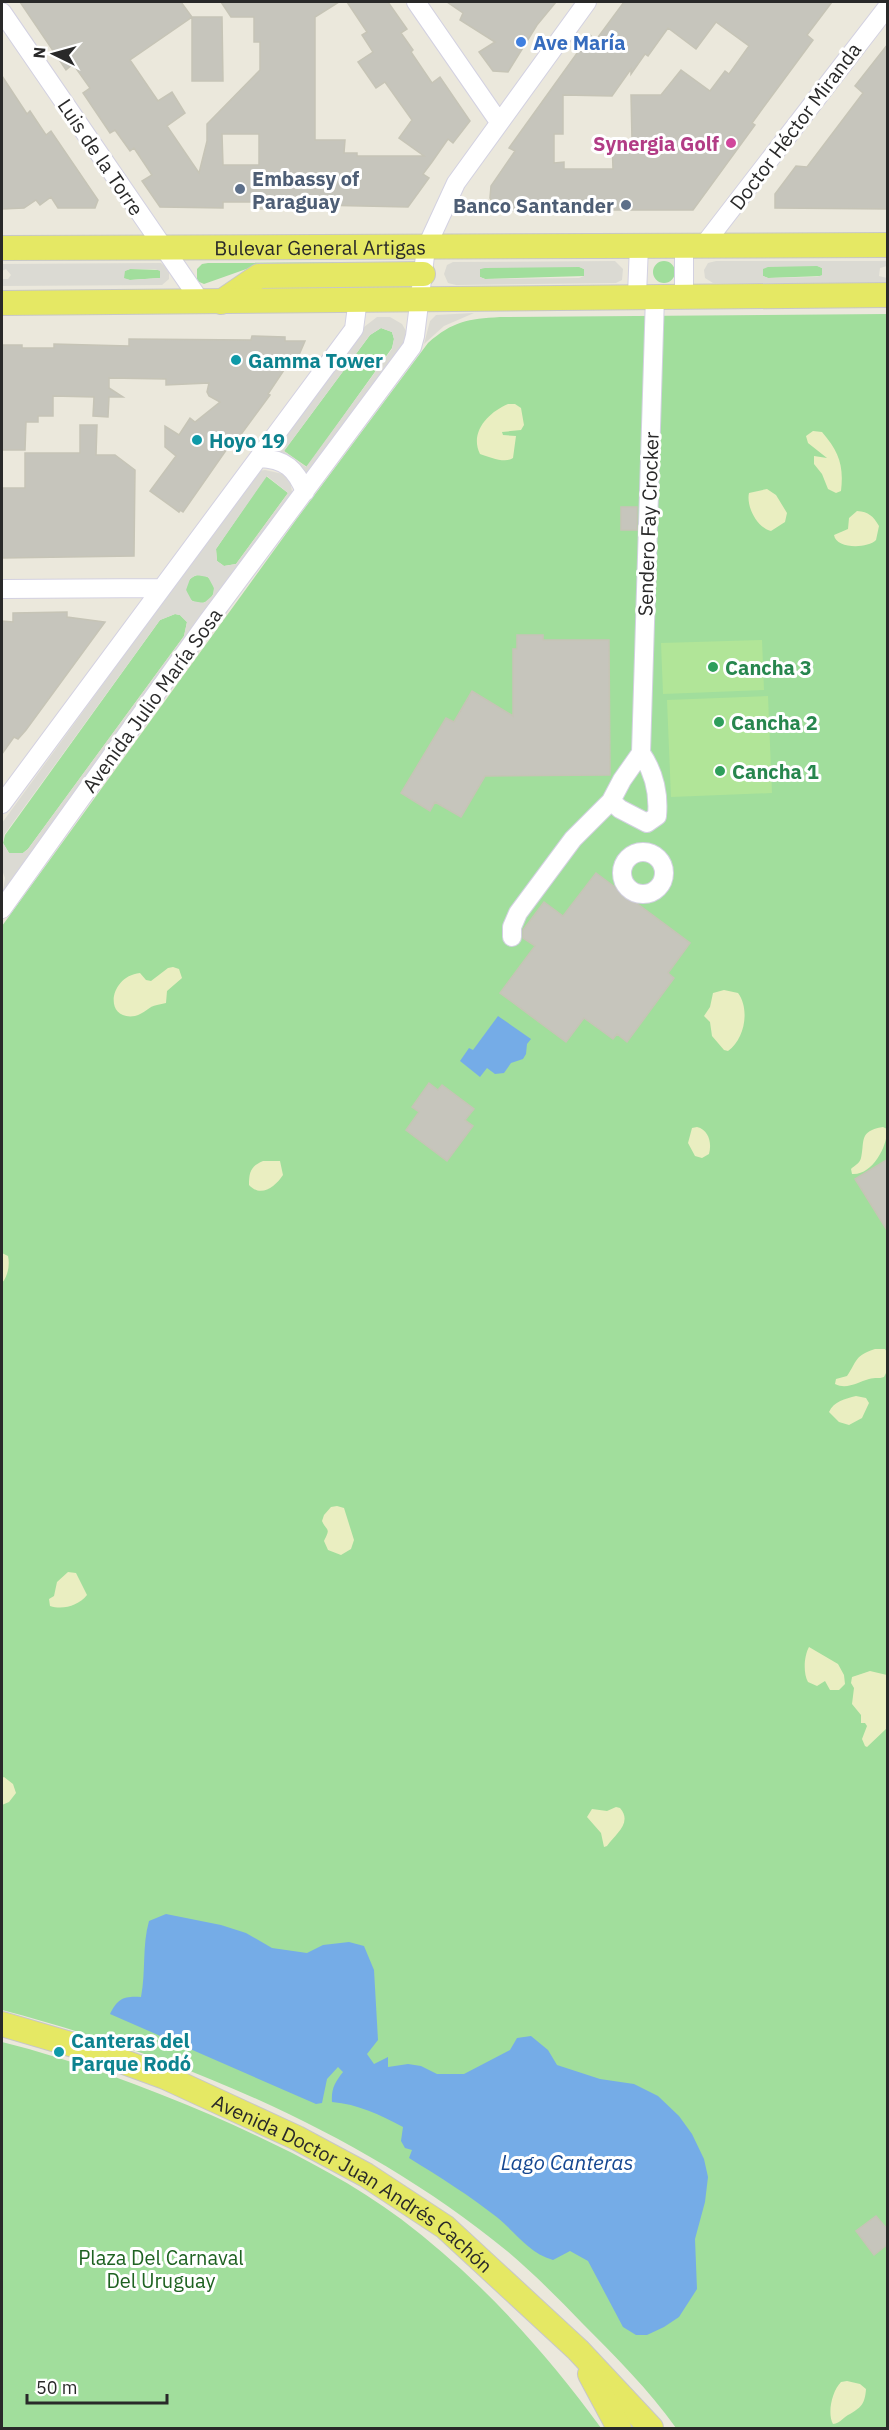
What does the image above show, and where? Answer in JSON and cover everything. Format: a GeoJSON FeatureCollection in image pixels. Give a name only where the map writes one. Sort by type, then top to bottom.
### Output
{"type":"FeatureCollection","features":[{"type":"Feature","properties":{"kind":"main road","name":"Bulevar General Artigas"},"geometry":{"type":"LineString","coordinates":[[2,248],[888,245]]}},
{"type":"Feature","properties":{"kind":"main road"},"geometry":{"type":"LineString","coordinates":[[211,302],[259,276],[423,274]]}},
{"type":"Feature","properties":{"kind":"main road"},"geometry":{"type":"LineString","coordinates":[[2,303],[888,295]]}},
{"type":"Feature","properties":{"kind":"main road","name":"Avenida Doctor Juan Andrés Cachón"},"geometry":{"type":"LineString","coordinates":[[2,2024],[94,2051],[165,2077],[297,2138],[366,2175],[444,2227],[578,2350],[651,2428]]}},
{"type":"Feature","properties":{"kind":"main road"},"geometry":{"type":"LineString","coordinates":[[578,2350],[619,2428]]}},
{"type":"Feature","properties":{"kind":"street"},"geometry":{"type":"LineString","coordinates":[[416,2],[499,122]]}},
{"type":"Feature","properties":{"kind":"street","name":"Avenida Julio María Sosa"},"geometry":{"type":"LineString","coordinates":[[2,909],[201,631],[412,347],[416,336],[426,248],[456,183],[587,2]]}},
{"type":"Feature","properties":{"kind":"street","name":"Doctor Héctor Miranda"},"geometry":{"type":"LineString","coordinates":[[694,246],[888,6]]}},
{"type":"Feature","properties":{"kind":"street","name":"Luis de la Torre"},"geometry":{"type":"LineString","coordinates":[[2,12],[162,246],[211,302]]}},
{"type":"Feature","properties":{"kind":"street"},"geometry":{"type":"LineString","coordinates":[[639,246],[646,296]]}},
{"type":"Feature","properties":{"kind":"street"},"geometry":{"type":"LineString","coordinates":[[684,296],[694,246]]}},
{"type":"Feature","properties":{"kind":"street","name":"Sendero Fay Crocker"},"geometry":{"type":"LineString","coordinates":[[646,296],[641,753],[648,763],[659,799],[657,816],[647,823]]}},
{"type":"Feature","properties":{"kind":"street"},"geometry":{"type":"LineString","coordinates":[[2,804],[354,329],[358,299]]}},
{"type":"Feature","properties":{"kind":"street"},"geometry":{"type":"LineString","coordinates":[[260,458],[274,458],[289,464],[299,476],[304,492]]}},
{"type":"Feature","properties":{"kind":"street"},"geometry":{"type":"LineString","coordinates":[[2,589],[160,588]]}},
{"type":"Feature","properties":{"kind":"street"},"geometry":{"type":"LineString","coordinates":[[512,937],[512,927],[518,913],[573,839],[611,801],[622,780],[641,753]]}},
{"type":"Feature","properties":{"kind":"street"},"geometry":{"type":"LineString","coordinates":[[611,801],[620,809],[647,823],[649,852]]}},
{"type":"Feature","properties":{"kind":"green space"},"geometry":{"type":"Polygon","coordinates":[[[664,261],[672,264],[675,272],[672,280],[664,283],[656,280],[653,272],[656,264],[664,261]]]}},
{"type":"Feature","properties":{"kind":"green space"},"geometry":{"type":"Polygon","coordinates":[[[393,262],[252,267],[204,284],[197,281],[197,269],[202,264],[208,263],[393,262]]]}},
{"type":"Feature","properties":{"kind":"green space"},"geometry":{"type":"Polygon","coordinates":[[[768,266],[818,266],[822,268],[822,276],[768,278],[763,276],[763,268],[768,266]]]}},
{"type":"Feature","properties":{"kind":"green space"},"geometry":{"type":"Polygon","coordinates":[[[485,267],[580,267],[584,269],[584,276],[485,279],[480,277],[480,269],[485,267]]]}},
{"type":"Feature","properties":{"kind":"green space"},"geometry":{"type":"Polygon","coordinates":[[[130,269],[160,270],[160,278],[124,279],[124,271],[130,269]]]}},
{"type":"Feature","properties":{"kind":"green space"},"geometry":{"type":"Polygon","coordinates":[[[887,314],[887,2428],[676,2428],[631,2374],[526,2268],[451,2209],[392,2170],[331,2135],[202,2076],[136,2051],[2,2010],[2,926],[296,520],[428,343],[445,330],[461,322],[500,317],[887,314]]]}},
{"type":"Feature","properties":{"kind":"green space"},"geometry":{"type":"Polygon","coordinates":[[[381,328],[392,332],[394,339],[392,348],[307,467],[284,451],[370,335],[381,328]]]}},
{"type":"Feature","properties":{"kind":"green space"},"geometry":{"type":"Polygon","coordinates":[[[266,476],[288,493],[236,564],[224,566],[217,561],[216,549],[266,476]]]}},
{"type":"Feature","properties":{"kind":"green space"},"geometry":{"type":"Polygon","coordinates":[[[200,575],[210,579],[214,589],[210,599],[200,603],[190,599],[186,589],[190,579],[200,575]]]}},
{"type":"Feature","properties":{"kind":"green space"},"geometry":{"type":"Polygon","coordinates":[[[175,614],[180,615],[187,622],[184,636],[28,849],[23,853],[9,853],[3,843],[5,835],[160,620],[175,614]]]}},
{"type":"Feature","properties":{"kind":"green space","name":"Cancha 3"},"geometry":{"type":"Polygon","coordinates":[[[762,640],[764,690],[663,694],[661,643],[762,640]]]}},
{"type":"Feature","properties":{"kind":"green space"},"geometry":{"type":"Polygon","coordinates":[[[768,696],[772,793],[671,797],[667,700],[768,696]]]}},
{"type":"Feature","properties":{"kind":"green space","name":"Plaza Del Carnaval Del Uruguay"},"geometry":{"type":"Polygon","coordinates":[[[2,2042],[82,2065],[185,2104],[285,2149],[379,2203],[457,2265],[509,2316],[557,2371],[601,2428],[2,2428],[2,2042]]]}},
{"type":"Feature","properties":{"kind":"sand"},"geometry":{"type":"Polygon","coordinates":[[[508,404],[515,404],[521,408],[524,425],[521,430],[502,432],[503,435],[516,436],[513,458],[502,460],[480,454],[477,446],[479,431],[494,412],[508,404]]]}},
{"type":"Feature","properties":{"kind":"sand"},"geometry":{"type":"Polygon","coordinates":[[[813,431],[822,432],[833,446],[841,466],[841,491],[836,493],[828,489],[822,474],[814,464],[814,456],[827,458],[808,443],[806,436],[813,431]]]}},
{"type":"Feature","properties":{"kind":"sand"},"geometry":{"type":"Polygon","coordinates":[[[767,489],[776,495],[787,513],[785,522],[771,531],[761,526],[749,504],[749,493],[767,489]]]}},
{"type":"Feature","properties":{"kind":"sand"},"geometry":{"type":"Polygon","coordinates":[[[857,511],[865,512],[873,517],[879,526],[876,540],[859,546],[840,543],[834,535],[848,529],[849,518],[857,511]]]}},
{"type":"Feature","properties":{"kind":"sand"},"geometry":{"type":"Polygon","coordinates":[[[168,968],[179,969],[182,978],[167,991],[166,1003],[154,1006],[135,1016],[125,1016],[118,1012],[114,1005],[114,998],[116,989],[122,982],[140,973],[146,980],[151,981],[168,968]]]}},
{"type":"Feature","properties":{"kind":"sand"},"geometry":{"type":"Polygon","coordinates":[[[724,990],[738,993],[745,1015],[742,1032],[734,1046],[728,1051],[724,1050],[712,1036],[710,1022],[704,1016],[710,1007],[713,993],[724,990]]]}},
{"type":"Feature","properties":{"kind":"sand"},"geometry":{"type":"Polygon","coordinates":[[[697,1127],[707,1134],[710,1141],[709,1154],[702,1158],[695,1156],[688,1143],[692,1128],[697,1127]]]}},
{"type":"Feature","properties":{"kind":"sand"},"geometry":{"type":"Polygon","coordinates":[[[883,1127],[887,1129],[887,1136],[877,1159],[866,1170],[852,1174],[851,1169],[860,1160],[866,1134],[883,1127]]]}},
{"type":"Feature","properties":{"kind":"sand"},"geometry":{"type":"Polygon","coordinates":[[[263,1161],[280,1161],[283,1175],[272,1187],[258,1191],[249,1185],[250,1176],[253,1167],[263,1161]]]}},
{"type":"Feature","properties":{"kind":"sand"},"geometry":{"type":"Polygon","coordinates":[[[2,1253],[8,1256],[9,1263],[2,1283],[2,1253]]]}},
{"type":"Feature","properties":{"kind":"sand"},"geometry":{"type":"Polygon","coordinates":[[[875,1349],[885,1349],[887,1352],[887,1371],[884,1377],[871,1378],[848,1386],[835,1384],[836,1379],[847,1376],[860,1356],[875,1349]]]}},
{"type":"Feature","properties":{"kind":"sand"},"geometry":{"type":"Polygon","coordinates":[[[856,1396],[866,1398],[869,1403],[862,1418],[849,1425],[839,1422],[829,1412],[837,1403],[856,1396]]]}},
{"type":"Feature","properties":{"kind":"sand"},"geometry":{"type":"Polygon","coordinates":[[[331,1507],[344,1508],[354,1540],[351,1549],[341,1555],[328,1550],[324,1541],[328,1530],[322,1521],[331,1507]]]}},
{"type":"Feature","properties":{"kind":"sand"},"geometry":{"type":"Polygon","coordinates":[[[68,1572],[76,1573],[87,1595],[70,1606],[60,1608],[50,1606],[49,1599],[54,1596],[57,1582],[68,1572]]]}},
{"type":"Feature","properties":{"kind":"sand"},"geometry":{"type":"Polygon","coordinates":[[[809,1647],[838,1664],[844,1675],[845,1684],[839,1690],[830,1690],[825,1681],[817,1686],[808,1682],[805,1664],[809,1647]]]}},
{"type":"Feature","properties":{"kind":"sand"},"geometry":{"type":"Polygon","coordinates":[[[870,1671],[887,1675],[888,1722],[886,1729],[867,1747],[862,1739],[867,1726],[861,1723],[861,1715],[852,1704],[854,1688],[851,1683],[852,1677],[870,1671]]]}},
{"type":"Feature","properties":{"kind":"sand"},"geometry":{"type":"Polygon","coordinates":[[[4,1777],[13,1784],[16,1793],[9,1802],[2,1805],[2,1778],[4,1777]]]}},
{"type":"Feature","properties":{"kind":"sand"},"geometry":{"type":"Polygon","coordinates":[[[616,1807],[624,1813],[624,1823],[604,1847],[601,1833],[587,1817],[592,1809],[607,1811],[616,1807]]]}},
{"type":"Feature","properties":{"kind":"sand"},"geometry":{"type":"Polygon","coordinates":[[[841,2382],[860,2384],[866,2389],[865,2398],[857,2409],[833,2424],[830,2414],[833,2396],[841,2382]]]}},
{"type":"Feature","properties":{"kind":"shaded area"},"geometry":{"type":"Polygon","coordinates":[[[615,261],[623,269],[622,280],[616,283],[456,285],[448,283],[444,274],[447,265],[453,262],[615,261]],[[579,267],[485,268],[480,269],[480,277],[485,279],[579,278],[584,276],[584,269],[579,267]]]}},
{"type":"Feature","properties":{"kind":"shaded area"},"geometry":{"type":"Polygon","coordinates":[[[716,261],[887,261],[887,266],[880,268],[879,276],[887,278],[887,283],[713,283],[705,278],[704,270],[708,263],[716,261]],[[817,266],[768,267],[763,269],[763,276],[768,278],[817,277],[822,275],[822,268],[817,266]]]}},
{"type":"Feature","properties":{"kind":"shaded area"},"geometry":{"type":"Polygon","coordinates":[[[161,263],[169,270],[169,279],[162,285],[2,286],[2,279],[8,279],[11,275],[6,269],[2,271],[2,264],[161,263]],[[130,269],[125,271],[124,278],[130,280],[160,278],[160,271],[130,269]]]}},
{"type":"Feature","properties":{"kind":"shaded area"},"geometry":{"type":"Polygon","coordinates":[[[474,313],[444,326],[424,344],[430,321],[436,315],[474,313]]]}},
{"type":"Feature","properties":{"kind":"shaded area"},"geometry":{"type":"Polygon","coordinates":[[[377,317],[390,317],[402,324],[406,331],[404,346],[306,479],[272,453],[364,327],[377,317]],[[381,328],[370,335],[284,451],[306,467],[392,349],[394,339],[392,332],[381,328]]]}},
{"type":"Feature","properties":{"kind":"shaded area"},"geometry":{"type":"Polygon","coordinates":[[[265,470],[283,474],[290,480],[293,498],[2,897],[5,878],[2,870],[2,823],[258,471],[265,470]],[[267,476],[216,549],[217,561],[224,566],[236,564],[288,493],[267,476]],[[196,575],[190,579],[186,590],[192,601],[204,603],[213,595],[214,588],[208,577],[196,575]],[[175,614],[160,620],[4,835],[3,843],[9,853],[23,853],[28,849],[184,636],[187,622],[180,615],[175,614]]]}},
{"type":"Feature","properties":{"kind":"water"},"geometry":{"type":"Polygon","coordinates":[[[498,1016],[531,1039],[527,1044],[523,1059],[511,1063],[504,1073],[495,1074],[487,1068],[480,1077],[460,1061],[469,1048],[473,1050],[498,1016]]]}},
{"type":"Feature","properties":{"kind":"water","name":"Lago Canteras"},"geometry":{"type":"Polygon","coordinates":[[[166,1914],[221,1925],[246,1933],[272,1948],[307,1953],[323,1945],[349,1942],[364,1946],[374,1970],[378,2040],[367,2054],[374,2064],[388,2057],[388,2067],[408,2064],[421,2066],[437,2074],[464,2074],[510,2050],[517,2038],[531,2036],[548,2050],[557,2065],[600,2079],[634,2084],[658,2096],[679,2116],[692,2134],[704,2159],[708,2177],[705,2202],[695,2239],[697,2289],[679,2317],[647,2335],[636,2335],[623,2327],[588,2261],[570,2251],[553,2260],[537,2253],[487,2210],[409,2158],[412,2150],[405,2148],[401,2141],[403,2127],[360,2108],[332,2102],[334,2086],[343,2072],[338,2067],[327,2079],[322,2103],[316,2104],[110,2014],[122,1999],[141,1997],[149,1921],[166,1914]]]}},
{"type":"Feature","properties":{"kind":"building"},"geometry":{"type":"Polygon","coordinates":[[[20,2],[181,2],[192,17],[130,60],[158,101],[172,92],[185,113],[167,126],[199,173],[207,141],[207,124],[260,70],[260,42],[254,42],[254,17],[231,17],[221,2],[339,2],[315,17],[315,140],[345,140],[344,153],[357,153],[357,156],[424,156],[399,138],[412,120],[385,82],[376,88],[358,62],[373,52],[362,35],[367,32],[347,2],[388,2],[407,29],[401,33],[432,83],[440,77],[470,121],[453,143],[448,139],[423,174],[429,178],[408,207],[315,205],[315,209],[259,209],[259,202],[223,202],[223,208],[160,207],[142,181],[152,175],[134,148],[130,151],[115,130],[110,133],[83,93],[90,88],[73,64],[66,70],[20,2]],[[222,134],[223,165],[259,165],[259,134],[222,134]]]}},
{"type":"Feature","properties":{"kind":"building"},"geometry":{"type":"Polygon","coordinates":[[[447,2],[556,2],[537,25],[508,72],[493,71],[479,52],[495,42],[460,20],[463,13],[447,2]]]}},
{"type":"Feature","properties":{"kind":"building"},"geometry":{"type":"Polygon","coordinates":[[[624,2],[832,2],[807,35],[813,40],[752,123],[755,125],[693,210],[612,210],[612,206],[553,206],[552,211],[505,211],[494,205],[490,198],[491,186],[515,151],[509,148],[590,35],[596,40],[624,2]],[[716,22],[696,49],[668,28],[648,56],[645,54],[631,74],[631,69],[612,96],[563,95],[563,134],[554,134],[554,163],[564,162],[564,169],[613,169],[612,140],[632,140],[631,95],[661,95],[681,70],[710,91],[725,71],[729,74],[749,46],[716,22]]]}},
{"type":"Feature","properties":{"kind":"building"},"geometry":{"type":"Polygon","coordinates":[[[192,17],[222,17],[223,81],[192,81],[192,17]]]}},
{"type":"Feature","properties":{"kind":"building"},"geometry":{"type":"Polygon","coordinates":[[[888,44],[888,209],[775,208],[775,194],[796,166],[807,167],[863,93],[855,86],[888,44]]]}},
{"type":"Feature","properties":{"kind":"building"},"geometry":{"type":"Polygon","coordinates":[[[2,76],[27,114],[30,111],[46,135],[51,131],[98,200],[95,208],[58,208],[51,197],[40,205],[36,200],[24,208],[2,209],[2,76]]]}},
{"type":"Feature","properties":{"kind":"building"},"geometry":{"type":"Polygon","coordinates":[[[252,336],[285,337],[285,341],[305,341],[299,355],[294,355],[268,394],[270,395],[231,448],[229,446],[183,512],[180,510],[179,512],[150,491],[176,456],[165,447],[165,426],[179,435],[190,418],[195,422],[220,402],[209,396],[207,392],[209,383],[166,385],[166,379],[109,378],[109,388],[123,397],[109,397],[108,417],[93,416],[94,397],[53,396],[53,416],[38,416],[38,422],[26,422],[25,450],[2,450],[2,345],[22,345],[22,348],[54,348],[54,344],[129,346],[129,339],[251,340],[252,336]]]}},
{"type":"Feature","properties":{"kind":"building"},"geometry":{"type":"Polygon","coordinates":[[[80,425],[97,425],[96,455],[115,455],[135,470],[134,556],[2,558],[2,488],[25,488],[25,453],[80,453],[80,425]]]}},
{"type":"Feature","properties":{"kind":"building"},"geometry":{"type":"Polygon","coordinates":[[[621,507],[637,507],[637,530],[621,530],[621,507]]]}},
{"type":"Feature","properties":{"kind":"building"},"geometry":{"type":"Polygon","coordinates":[[[67,612],[67,617],[105,622],[26,730],[18,739],[14,737],[2,754],[2,621],[13,622],[13,613],[67,612]]]}},
{"type":"Feature","properties":{"kind":"building"},"geometry":{"type":"Polygon","coordinates":[[[517,635],[543,635],[543,640],[609,640],[610,775],[485,776],[461,817],[435,802],[430,811],[401,793],[446,718],[454,722],[472,691],[513,716],[513,649],[517,649],[517,635]]]}},
{"type":"Feature","properties":{"kind":"building"},"geometry":{"type":"Polygon","coordinates":[[[596,873],[690,943],[668,973],[674,978],[627,1042],[617,1034],[613,1039],[584,1018],[566,1042],[500,993],[535,946],[523,938],[523,930],[544,902],[563,916],[596,873]]]}},
{"type":"Feature","properties":{"kind":"building"},"geometry":{"type":"Polygon","coordinates":[[[429,1083],[438,1090],[442,1085],[474,1109],[465,1120],[473,1126],[447,1161],[406,1130],[419,1112],[412,1107],[429,1083]]]}},
{"type":"Feature","properties":{"kind":"building"},"geometry":{"type":"Polygon","coordinates":[[[888,1159],[888,1232],[855,1179],[888,1159]]]}},
{"type":"Feature","properties":{"kind":"building"},"geometry":{"type":"Polygon","coordinates":[[[876,2216],[888,2230],[888,2244],[874,2255],[856,2231],[876,2216]]]}},
{"type":"Feature","properties":{"kind":"place","name":"Ave María"},"geometry":{"type":"Point","coordinates":[521,42]}},
{"type":"Feature","properties":{"kind":"place","name":"Synergia Golf"},"geometry":{"type":"Point","coordinates":[731,143]}},
{"type":"Feature","properties":{"kind":"place","name":"Embassy of Paraguay"},"geometry":{"type":"Point","coordinates":[240,189]}},
{"type":"Feature","properties":{"kind":"place","name":"Banco Santander"},"geometry":{"type":"Point","coordinates":[626,205]}},
{"type":"Feature","properties":{"kind":"place","name":"Gamma Tower"},"geometry":{"type":"Point","coordinates":[236,360]}},
{"type":"Feature","properties":{"kind":"place","name":"Hoyo 19"},"geometry":{"type":"Point","coordinates":[197,440]}},
{"type":"Feature","properties":{"kind":"place","name":"Cancha 3"},"geometry":{"type":"Point","coordinates":[713,667]}},
{"type":"Feature","properties":{"kind":"place","name":"Cancha 2"},"geometry":{"type":"Point","coordinates":[719,722]}},
{"type":"Feature","properties":{"kind":"place","name":"Cancha 1"},"geometry":{"type":"Point","coordinates":[720,771]}},
{"type":"Feature","properties":{"kind":"place","name":"Canteras del Parque Rodó"},"geometry":{"type":"Point","coordinates":[59,2052]}}]}
